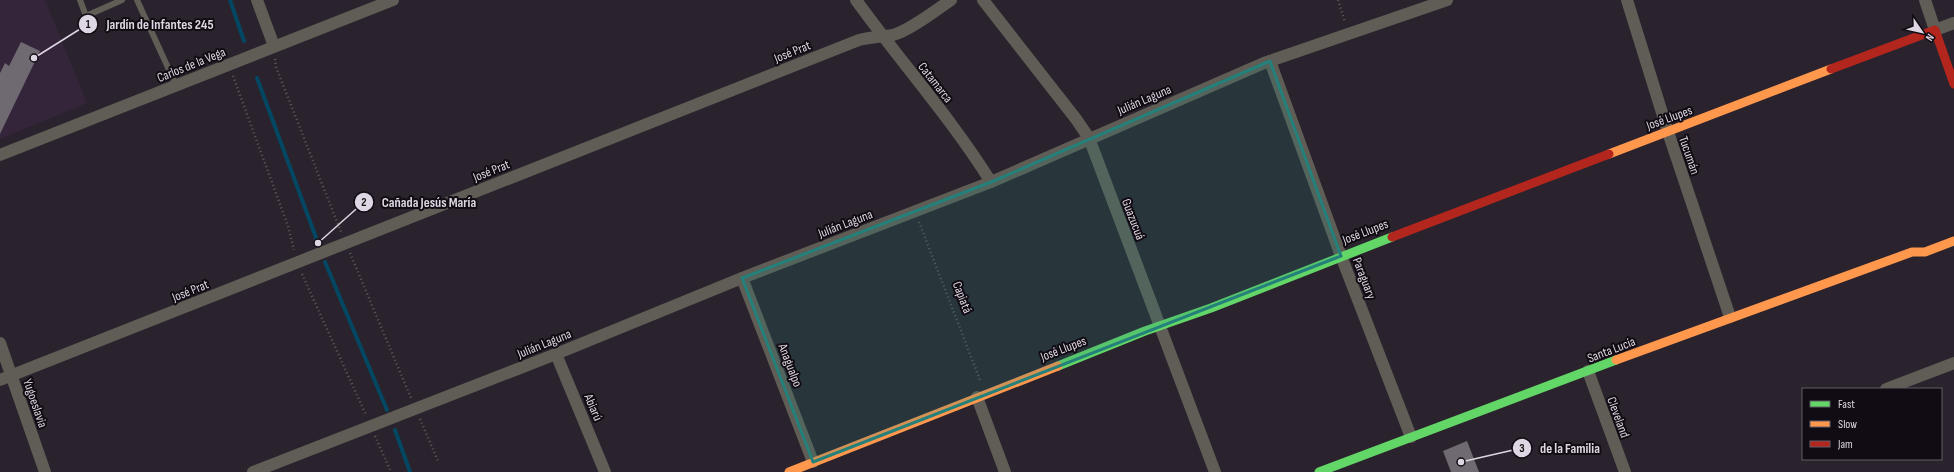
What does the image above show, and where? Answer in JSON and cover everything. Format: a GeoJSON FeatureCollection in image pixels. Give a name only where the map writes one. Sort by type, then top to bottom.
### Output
{"type":"FeatureCollection","features":[{"type":"Feature","properties":{"kind":"street"},"geometry":{"type":"LineString","coordinates":[[258,0],[274,46]]}},
{"type":"Feature","properties":{"kind":"street","name":"Carlos de la Vega"},"geometry":{"type":"LineString","coordinates":[[0,155],[230,64],[367,5],[393,0]]}},
{"type":"Feature","properties":{"kind":"street","name":"Catamarca"},"geometry":{"type":"LineString","coordinates":[[856,0],[969,147],[991,182]]}},
{"type":"Feature","properties":{"kind":"street","name":"José Prat"},"geometry":{"type":"LineString","coordinates":[[0,380],[859,40],[882,35],[893,35],[904,30],[951,0]]}},
{"type":"Feature","properties":{"kind":"street","name":"Guazucuá"},"geometry":{"type":"LineString","coordinates":[[983,0],[1076,119],[1089,138],[1215,472]]}},
{"type":"Feature","properties":{"kind":"street","name":"Julián Laguna"},"geometry":{"type":"LineString","coordinates":[[255,472],[556,354],[742,278],[915,210],[991,182],[1089,138],[1270,61],[1350,32],[1447,0]]}},
{"type":"Feature","properties":{"kind":"street","name":"Tucumán"},"geometry":{"type":"LineString","coordinates":[[1627,0],[1668,132],[1730,318]]}},
{"type":"Feature","properties":{"kind":"street"},"geometry":{"type":"LineString","coordinates":[[1925,0],[1954,84]]}},
{"type":"Feature","properties":{"kind":"street","name":"José Llupes"},"geometry":{"type":"LineString","coordinates":[[793,471],[981,395],[1160,326],[1211,308],[1341,256],[1954,23]]}},
{"type":"Feature","properties":{"kind":"street","name":"Paraguary"},"geometry":{"type":"LineString","coordinates":[[1270,61],[1341,256],[1411,437]]}},
{"type":"Feature","properties":{"kind":"street","name":"Santa Lucía"},"geometry":{"type":"LineString","coordinates":[[1319,472],[1730,318],[1912,252],[1922,244],[1954,233]]}},
{"type":"Feature","properties":{"kind":"street","name":"Santa Lucía"},"geometry":{"type":"LineString","coordinates":[[1912,252],[1925,252],[1954,241]]}},
{"type":"Feature","properties":{"kind":"street","name":"Anagualpo"},"geometry":{"type":"LineString","coordinates":[[742,278],[813,462]]}},
{"type":"Feature","properties":{"kind":"street","name":"Yugoeslavia"},"geometry":{"type":"LineString","coordinates":[[0,342],[45,472]]}},
{"type":"Feature","properties":{"kind":"street","name":"Abiarú"},"geometry":{"type":"LineString","coordinates":[[556,354],[605,472]]}},
{"type":"Feature","properties":{"kind":"street"},"geometry":{"type":"LineString","coordinates":[[1889,388],[1954,363]]}},
{"type":"Feature","properties":{"kind":"street","name":"Cleveland"},"geometry":{"type":"LineString","coordinates":[[1588,371],[1625,472]]}},
{"type":"Feature","properties":{"kind":"street"},"geometry":{"type":"LineString","coordinates":[[981,395],[1005,472]]}},
{"type":"Feature","properties":{"kind":"lane"},"geometry":{"type":"LineString","coordinates":[[80,0],[86,16],[122,0]]}},
{"type":"Feature","properties":{"kind":"lane"},"geometry":{"type":"LineString","coordinates":[[137,0],[176,85]]}},
{"type":"Feature","properties":{"kind":"path"},"geometry":{"type":"LineString","coordinates":[[1338,0],[1350,32]]}},
{"type":"Feature","properties":{"kind":"path"},"geometry":{"type":"LineString","coordinates":[[230,64],[236,86],[288,226],[297,262],[391,472]]}},
{"type":"Feature","properties":{"kind":"path","name":"Capiatá"},"geometry":{"type":"LineString","coordinates":[[915,210],[981,395]]}},
{"type":"Feature","properties":{"kind":"highlighted area"},"geometry":{"type":"Polygon","coordinates":[[[1270,61],[1341,256],[813,462],[742,278],[991,182],[1270,61]]]}},
{"type":"Feature","properties":{"kind":"shaded area"},"geometry":{"type":"Polygon","coordinates":[[[0,0],[45,0],[87,103],[0,139],[0,0]]]}},
{"type":"Feature","properties":{"kind":"building"},"geometry":{"type":"Polygon","coordinates":[[[21,42],[40,51],[0,134],[0,73],[5,63],[9,66],[21,42]]]}},
{"type":"Feature","properties":{"kind":"building"},"geometry":{"type":"Polygon","coordinates":[[[1467,441],[1479,472],[1451,472],[1443,451],[1467,441]]]}},
{"type":"Feature","properties":{"kind":"waterway"},"geometry":{"type":"LineString","coordinates":[[230,0],[244,41]]}},
{"type":"Feature","properties":{"kind":"waterway"},"geometry":{"type":"LineString","coordinates":[[257,78],[318,243]]}},
{"type":"Feature","properties":{"kind":"waterway"},"geometry":{"type":"LineString","coordinates":[[325,262],[387,410]]}},
{"type":"Feature","properties":{"kind":"waterway"},"geometry":{"type":"LineString","coordinates":[[395,430],[410,472]]}},
{"type":"Feature","properties":{"kind":"traffic: fast"},"geometry":{"type":"LineString","coordinates":[[1058,366],[1145,331],[1211,308],[1392,237]]}},
{"type":"Feature","properties":{"kind":"traffic: fast"},"geometry":{"type":"LineString","coordinates":[[1319,472],[1616,360]]}},
{"type":"Feature","properties":{"kind":"traffic: slow"},"geometry":{"type":"LineString","coordinates":[[1609,154],[1831,69]]}},
{"type":"Feature","properties":{"kind":"traffic: slow"},"geometry":{"type":"LineString","coordinates":[[1616,360],[1912,252],[1925,252],[1954,241]]}},
{"type":"Feature","properties":{"kind":"traffic: slow"},"geometry":{"type":"LineString","coordinates":[[789,472],[1058,366]]}},
{"type":"Feature","properties":{"kind":"traffic: jam"},"geometry":{"type":"LineString","coordinates":[[1831,69],[1935,30],[1954,84]]}},
{"type":"Feature","properties":{"kind":"traffic: jam"},"geometry":{"type":"LineString","coordinates":[[1392,237],[1609,154]]}},
{"type":"Feature","properties":{"kind":"place","name":"Jardín de Infantes 245"},"geometry":{"type":"Point","coordinates":[34,58]}},
{"type":"Feature","properties":{"kind":"place","name":"Cañada Jesús María"},"geometry":{"type":"Point","coordinates":[318,243]}},
{"type":"Feature","properties":{"kind":"place","name":"de la Familia"},"geometry":{"type":"Point","coordinates":[1461,462]}}]}
